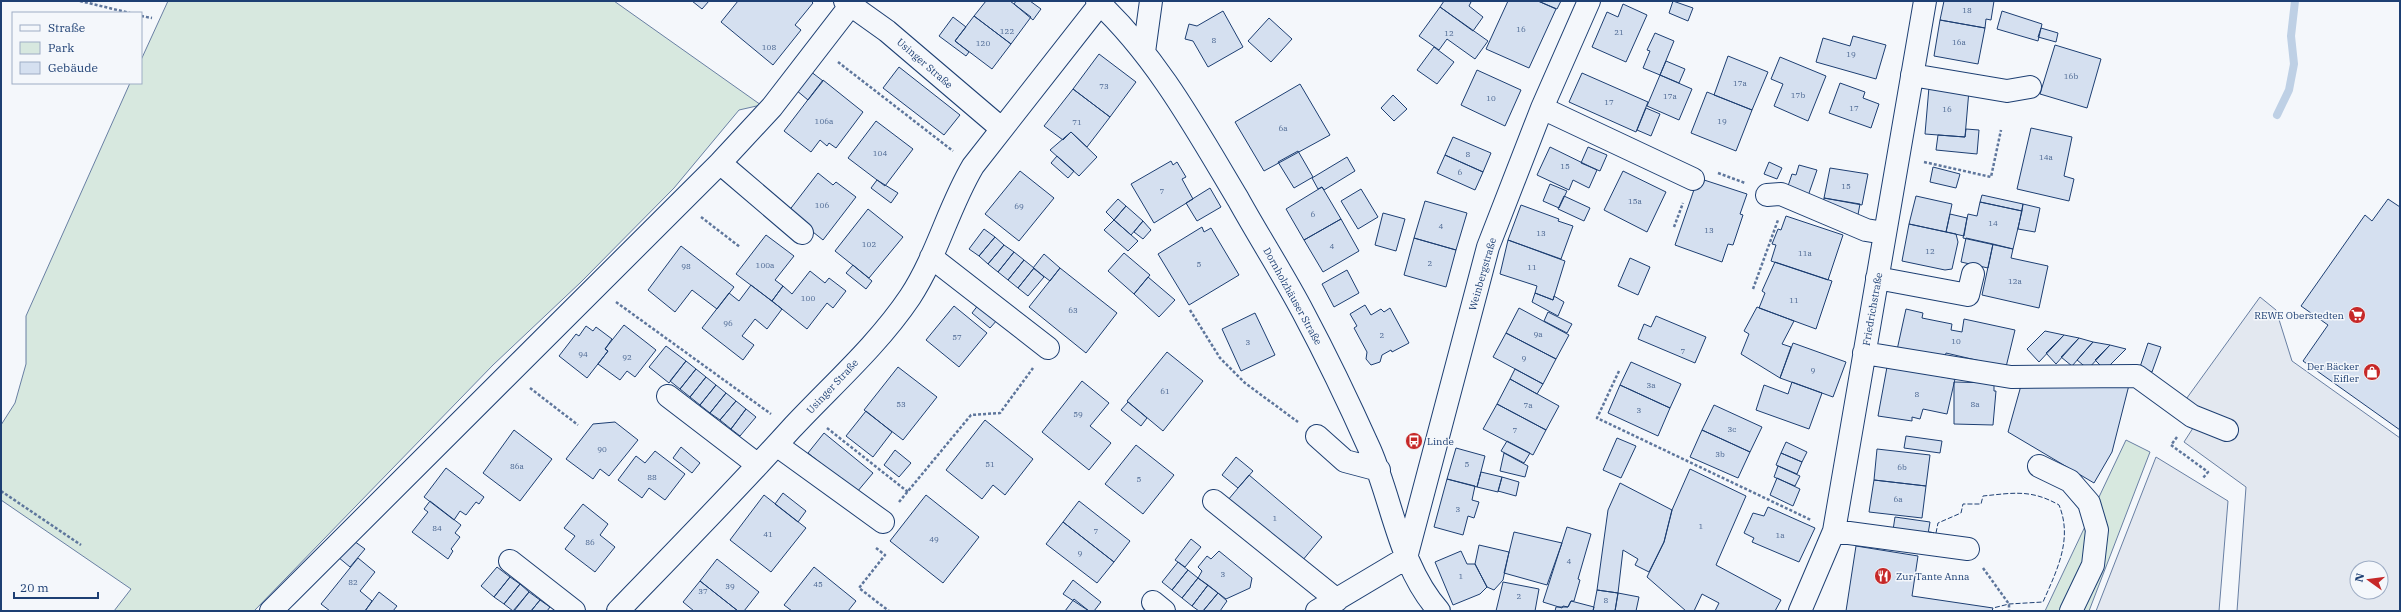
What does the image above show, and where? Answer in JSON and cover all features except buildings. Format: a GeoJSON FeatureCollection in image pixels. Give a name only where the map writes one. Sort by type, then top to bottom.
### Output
{"type":"FeatureCollection","features":[{"type":"Feature","properties":{"kind":"street"},"geometry":{"type":"LineString","coordinates":[[1144,52],[1151,1]]}},
{"type":"Feature","properties":{"kind":"street","name":"Weinbergstraße"},"geometry":{"type":"LineString","coordinates":[[1406,558],[1488,247],[1542,108],[1589,1]]}},
{"type":"Feature","properties":{"kind":"street","name":"Friedrichstraße"},"geometry":{"type":"LineString","coordinates":[[1800,611],[1834,531],[1925,1]]}},
{"type":"Feature","properties":{"kind":"street","name":"Dornholzhäuser Straße"},"geometry":{"type":"LineString","coordinates":[[1098,3],[1144,52],[1180,101],[1303,312],[1343,390],[1378,470],[1406,558],[1432,603],[1439,611]]}},
{"type":"Feature","properties":{"kind":"street","name":"Usinger Straße"},"geometry":{"type":"LineString","coordinates":[[618,611],[778,446],[792,429],[886,329],[910,296],[932,257],[958,191],[973,166],[1098,3]]}},
{"type":"Feature","properties":{"kind":"street"},"geometry":{"type":"LineString","coordinates":[[271,611],[720,163],[772,107],[819,47],[847,4]]}},
{"type":"Feature","properties":{"kind":"street","name":"Usinger Straße"},"geometry":{"type":"LineString","coordinates":[[847,4],[887,31],[1002,129]]}},
{"type":"Feature","properties":{"kind":"street"},"geometry":{"type":"LineString","coordinates":[[1912,75],[2007,91],[2030,87]]}},
{"type":"Feature","properties":{"kind":"street"},"geometry":{"type":"LineString","coordinates":[[1542,108],[1693,178]]}},
{"type":"Feature","properties":{"kind":"street"},"geometry":{"type":"LineString","coordinates":[[720,163],[802,233]]}},
{"type":"Feature","properties":{"kind":"street"},"geometry":{"type":"LineString","coordinates":[[1767,195],[1780,194],[1866,230],[1884,233]]}},
{"type":"Feature","properties":{"kind":"street"},"geometry":{"type":"LineString","coordinates":[[932,257],[1048,348]]}},
{"type":"Feature","properties":{"kind":"street"},"geometry":{"type":"LineString","coordinates":[[1877,278],[1968,296],[1973,274]]}},
{"type":"Feature","properties":{"kind":"street"},"geometry":{"type":"LineString","coordinates":[[1864,353],[2011,377],[2137,376],[2192,416],[2227,430]]}},
{"type":"Feature","properties":{"kind":"street"},"geometry":{"type":"LineString","coordinates":[[668,396],[758,465]]}},
{"type":"Feature","properties":{"kind":"street"},"geometry":{"type":"LineString","coordinates":[[1317,436],[1345,461],[1378,470]]}},
{"type":"Feature","properties":{"kind":"street"},"geometry":{"type":"LineString","coordinates":[[778,446],[883,522]]}},
{"type":"Feature","properties":{"kind":"street"},"geometry":{"type":"LineString","coordinates":[[2039,466],[2070,481],[2089,503],[2097,530],[2093,565],[2071,611]]}},
{"type":"Feature","properties":{"kind":"street"},"geometry":{"type":"LineString","coordinates":[[1214,501],[1337,600]]}},
{"type":"Feature","properties":{"kind":"street"},"geometry":{"type":"LineString","coordinates":[[1834,531],[1968,549]]}},
{"type":"Feature","properties":{"kind":"street"},"geometry":{"type":"LineString","coordinates":[[1317,611],[1406,558]]}},
{"type":"Feature","properties":{"kind":"street"},"geometry":{"type":"LineString","coordinates":[[510,561],[574,611]]}},
{"type":"Feature","properties":{"kind":"path"},"geometry":{"type":"LineString","coordinates":[[80,1],[126,12]]}},
{"type":"Feature","properties":{"kind":"path"},"geometry":{"type":"LineString","coordinates":[[142,16],[152,18]]}},
{"type":"Feature","properties":{"kind":"path"},"geometry":{"type":"LineString","coordinates":[[819,47],[973,166]]}},
{"type":"Feature","properties":{"kind":"path"},"geometry":{"type":"LineString","coordinates":[[1898,157],[1991,177],[2001,130]]}},
{"type":"Feature","properties":{"kind":"path"},"geometry":{"type":"LineString","coordinates":[[682,202],[740,247]]}},
{"type":"Feature","properties":{"kind":"path"},"geometry":{"type":"LineString","coordinates":[[1753,289],[1781,212]]}},
{"type":"Feature","properties":{"kind":"path"},"geometry":{"type":"LineString","coordinates":[[595,287],[792,429]]}},
{"type":"Feature","properties":{"kind":"path"},"geometry":{"type":"LineString","coordinates":[[1190,310],[1220,358],[1245,383],[1317,436]]}},
{"type":"Feature","properties":{"kind":"path"},"geometry":{"type":"LineString","coordinates":[[889,611],[859,588],[885,555],[868,541],[971,416],[1000,413],[1048,348]]}},
{"type":"Feature","properties":{"kind":"path"},"geometry":{"type":"LineString","coordinates":[[509,372],[578,425]]}},
{"type":"Feature","properties":{"kind":"path"},"geometry":{"type":"LineString","coordinates":[[1619,372],[1597,418],[1834,531]]}},
{"type":"Feature","properties":{"kind":"path"},"geometry":{"type":"LineString","coordinates":[[808,413],[908,492]]}},
{"type":"Feature","properties":{"kind":"path"},"geometry":{"type":"LineString","coordinates":[[2192,416],[2172,445],[2208,472],[2203,478]]}},
{"type":"Feature","properties":{"kind":"path"},"geometry":{"type":"LineString","coordinates":[[1,491],[81,544]]}},
{"type":"Feature","properties":{"kind":"path"},"geometry":{"type":"LineString","coordinates":[[1968,549],[2009,604],[2009,611]]}},
{"type":"Feature","properties":{"kind":"green space"},"geometry":{"type":"Polygon","coordinates":[[[168,1],[614,1],[761,105],[739,110],[674,188],[581,282],[493,365],[254,611],[114,611],[131,589],[1,500],[1,425],[15,403],[26,364],[26,316],[130,84],[142,84],[142,58],[168,1]]]}},
{"type":"Feature","properties":{"kind":"green space"},"geometry":{"type":"Polygon","coordinates":[[[2126,440],[2150,452],[2089,611],[2045,611],[2126,440]]]}},
{"type":"Feature","properties":{"kind":"shaded area"},"geometry":{"type":"Polygon","coordinates":[[[2260,297],[2276,310],[2292,361],[2400,438],[2400,611],[2237,611],[2246,487],[2184,442],[2202,414],[2184,402],[2260,297]]]}},
{"type":"Feature","properties":{"kind":"shaded area"},"geometry":{"type":"Polygon","coordinates":[[[2156,457],[2228,501],[2219,611],[2096,611],[2156,457]]]}},
{"type":"Feature","properties":{"kind":"waterway"},"geometry":{"type":"LineString","coordinates":[[2277,115],[2289,90],[2294,64],[2291,36],[2295,1]]}},
{"type":"Feature","properties":{"kind":"fence"},"geometry":{"type":"LineString","coordinates":[[1929,532],[1936,533],[1938,523],[1961,513],[1963,504],[1981,504],[1983,496],[2013,493],[2031,494],[2040,496],[2059,505],[2063,518],[2064,542],[2058,566],[2043,602],[2009,604],[1993,608]]}},
{"type":"Feature","properties":{"kind":"place","name":"REWE Oberstedten"},"geometry":{"type":"Point","coordinates":[2357,315]}},
{"type":"Feature","properties":{"kind":"place","name":"Der Bäcker Eifler"},"geometry":{"type":"Point","coordinates":[2372,372]}},
{"type":"Feature","properties":{"kind":"place","name":"Linde"},"geometry":{"type":"Point","coordinates":[1414,441]}},
{"type":"Feature","properties":{"kind":"place","name":"Zur Tante Anna"},"geometry":{"type":"Point","coordinates":[1883,576]}}]}
